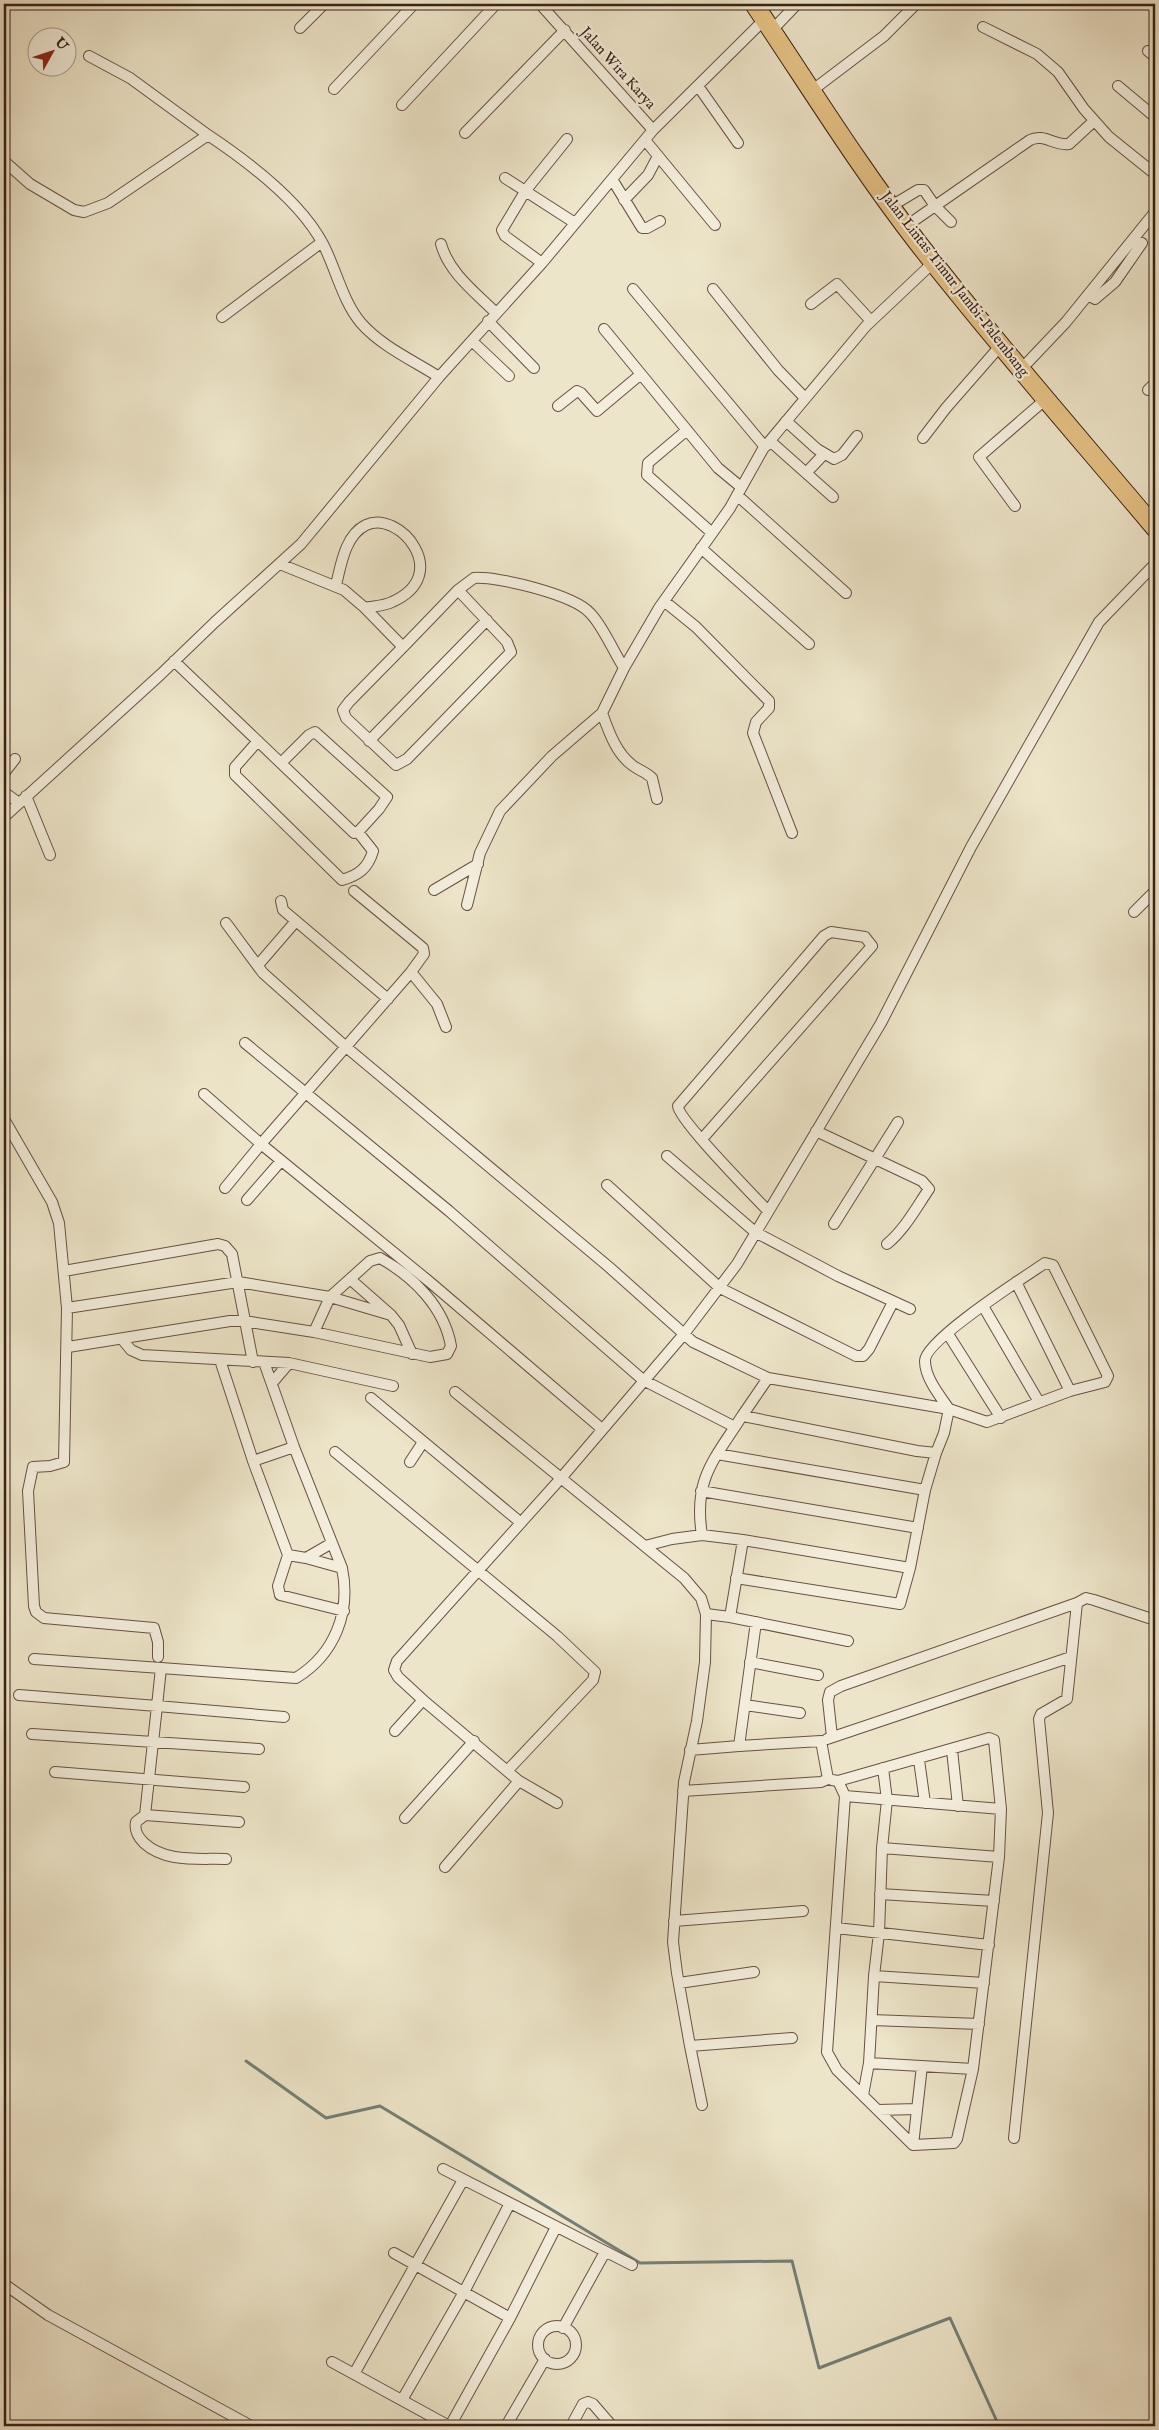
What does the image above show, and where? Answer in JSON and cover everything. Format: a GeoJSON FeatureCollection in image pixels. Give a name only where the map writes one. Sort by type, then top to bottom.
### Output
{"type":"FeatureCollection","features":[{"type":"Feature","properties":{"kind":"highway","name":"Jalan Lintas Timur Jambi-Palembang"},"geometry":{"type":"LineString","coordinates":[[754,4],[768,16],[818,86],[936,260],[1028,362],[1155,514]]}},
{"type":"Feature","properties":{"kind":"highway","name":"Jalan Lintas Timur Jambi-Palembang"},"geometry":{"type":"LineString","coordinates":[[768,16],[863,166],[1001,345],[1155,528]]}},
{"type":"Feature","properties":{"kind":"street"},"geometry":{"type":"LineString","coordinates":[[300,28],[324,4]]}},
{"type":"Feature","properties":{"kind":"street"},"geometry":{"type":"LineString","coordinates":[[334,89],[414,4]]}},
{"type":"Feature","properties":{"kind":"street"},"geometry":{"type":"LineString","coordinates":[[402,106],[496,4]]}},
{"type":"Feature","properties":{"kind":"street","name":"Jalan Wira Karya"},"geometry":{"type":"LineString","coordinates":[[540,4],[653,130]]}},
{"type":"Feature","properties":{"kind":"street"},"geometry":{"type":"LineString","coordinates":[[4,816],[280,564],[318,525],[337,499],[439,377],[542,263],[653,130],[768,16],[797,4]]}},
{"type":"Feature","properties":{"kind":"street"},"geometry":{"type":"LineString","coordinates":[[818,86],[884,36],[916,4]]}},
{"type":"Feature","properties":{"kind":"street"},"geometry":{"type":"LineString","coordinates":[[983,27],[1038,54],[1058,72],[1094,121],[1109,137],[1155,174]]}},
{"type":"Feature","properties":{"kind":"street"},"geometry":{"type":"LineString","coordinates":[[465,132],[564,30]]}},
{"type":"Feature","properties":{"kind":"street"},"geometry":{"type":"LineString","coordinates":[[89,56],[130,78],[242,158],[270,182],[291,202],[322,242],[359,321],[376,337],[439,377]]}},
{"type":"Feature","properties":{"kind":"street"},"geometry":{"type":"LineString","coordinates":[[698,86],[738,143]]}},
{"type":"Feature","properties":{"kind":"street"},"geometry":{"type":"LineString","coordinates":[[1118,86],[1155,117]]}},
{"type":"Feature","properties":{"kind":"street"},"geometry":{"type":"LineString","coordinates":[[912,222],[1030,140],[1043,137],[1054,142],[1069,144],[1094,121]]}},
{"type":"Feature","properties":{"kind":"street"},"geometry":{"type":"LineString","coordinates":[[4,162],[30,184],[74,210],[84,212],[108,203],[208,135]]}},
{"type":"Feature","properties":{"kind":"street"},"geometry":{"type":"LineString","coordinates":[[542,263],[502,233],[503,226],[526,190],[567,140]]}},
{"type":"Feature","properties":{"kind":"street"},"geometry":{"type":"LineString","coordinates":[[645,140],[715,225]]}},
{"type":"Feature","properties":{"kind":"street"},"geometry":{"type":"LineString","coordinates":[[624,200],[648,175],[658,156]]}},
{"type":"Feature","properties":{"kind":"street"},"geometry":{"type":"LineString","coordinates":[[505,178],[576,223]]}},
{"type":"Feature","properties":{"kind":"street"},"geometry":{"type":"LineString","coordinates":[[612,179],[642,228],[647,228],[660,221]]}},
{"type":"Feature","properties":{"kind":"street"},"geometry":{"type":"LineString","coordinates":[[898,202],[921,189],[951,222]]}},
{"type":"Feature","properties":{"kind":"street"},"geometry":{"type":"LineString","coordinates":[[1028,362],[1051,339],[1155,212]]}},
{"type":"Feature","properties":{"kind":"street"},"geometry":{"type":"LineString","coordinates":[[222,317],[322,242]]}},
{"type":"Feature","properties":{"kind":"street"},"geometry":{"type":"LineString","coordinates":[[1088,294],[1095,299],[1115,282],[1142,243]]}},
{"type":"Feature","properties":{"kind":"street"},"geometry":{"type":"LineString","coordinates":[[441,244],[448,265],[496,313]]}},
{"type":"Feature","properties":{"kind":"street"},"geometry":{"type":"LineString","coordinates":[[467,906],[480,853],[500,811],[552,756],[602,713],[624,668],[662,605],[712,533],[768,444],[872,321],[936,260]]}},
{"type":"Feature","properties":{"kind":"street"},"geometry":{"type":"LineString","coordinates":[[811,304],[837,284],[872,321]]}},
{"type":"Feature","properties":{"kind":"street"},"geometry":{"type":"LineString","coordinates":[[633,289],[768,444],[833,497]]}},
{"type":"Feature","properties":{"kind":"street"},"geometry":{"type":"LineString","coordinates":[[714,289],[778,370],[806,398]]}},
{"type":"Feature","properties":{"kind":"street"},"geometry":{"type":"LineString","coordinates":[[488,321],[534,368]]}},
{"type":"Feature","properties":{"kind":"street"},"geometry":{"type":"LineString","coordinates":[[604,329],[739,491],[846,593]]}},
{"type":"Feature","properties":{"kind":"street"},"geometry":{"type":"LineString","coordinates":[[472,341],[509,376]]}},
{"type":"Feature","properties":{"kind":"street"},"geometry":{"type":"LineString","coordinates":[[923,438],[946,408],[1001,345]]}},
{"type":"Feature","properties":{"kind":"street"},"geometry":{"type":"LineString","coordinates":[[558,406],[574,393],[579,392],[597,411],[641,374]]}},
{"type":"Feature","properties":{"kind":"street"},"geometry":{"type":"LineString","coordinates":[[1015,506],[979,457],[1046,398]]}},
{"type":"Feature","properties":{"kind":"street"},"geometry":{"type":"LineString","coordinates":[[786,421],[829,458],[838,458],[857,436]]}},
{"type":"Feature","properties":{"kind":"street"},"geometry":{"type":"LineString","coordinates":[[687,430],[648,463],[647,475],[712,533]]}},
{"type":"Feature","properties":{"kind":"street"},"geometry":{"type":"LineString","coordinates":[[806,474],[824,454]]}},
{"type":"Feature","properties":{"kind":"street"},"geometry":{"type":"LineString","coordinates":[[336,585],[348,544],[366,525],[380,523],[394,528],[408,538],[420,556],[422,568],[416,582],[406,594],[391,603],[365,608]]}},
{"type":"Feature","properties":{"kind":"street"},"geometry":{"type":"LineString","coordinates":[[701,548],[809,644]]}},
{"type":"Feature","properties":{"kind":"street"},"geometry":{"type":"LineString","coordinates":[[280,564],[336,585],[365,608],[403,647]]}},
{"type":"Feature","properties":{"kind":"street"},"geometry":{"type":"LineString","coordinates":[[557,1803],[519,1781],[474,1741],[423,1700],[398,1677],[394,1670],[395,1664],[476,1570],[562,1477],[684,1334],[738,1264],[755,1232],[881,1023],[996,802],[1099,622],[1155,564]]}},
{"type":"Feature","properties":{"kind":"street"},"geometry":{"type":"LineString","coordinates":[[458,590],[510,646],[509,656],[403,762],[399,764],[392,763],[346,718],[343,710],[348,702],[458,590],[474,578],[530,586],[566,598],[589,611],[624,668]]}},
{"type":"Feature","properties":{"kind":"street"},"geometry":{"type":"LineString","coordinates":[[662,605],[696,627],[768,701],[768,708],[754,726],[753,733],[792,834]]}},
{"type":"Feature","properties":{"kind":"street"},"geometry":{"type":"LineString","coordinates":[[369,741],[487,620]]}},
{"type":"Feature","properties":{"kind":"street"},"geometry":{"type":"LineString","coordinates":[[174,661],[258,741],[280,762],[350,830],[358,832],[373,851],[370,862],[358,874],[342,880],[235,775],[236,767],[258,741]]}},
{"type":"Feature","properties":{"kind":"street"},"geometry":{"type":"LineString","coordinates":[[602,713],[612,740],[622,755],[633,766],[652,778],[657,799]]}},
{"type":"Feature","properties":{"kind":"street"},"geometry":{"type":"LineString","coordinates":[[280,762],[309,735],[315,732],[318,734],[387,797],[379,810],[358,832]]}},
{"type":"Feature","properties":{"kind":"street"},"geometry":{"type":"LineString","coordinates":[[4,773],[15,759]]}},
{"type":"Feature","properties":{"kind":"street"},"geometry":{"type":"LineString","coordinates":[[4,792],[22,799],[50,855]]}},
{"type":"Feature","properties":{"kind":"street"},"geometry":{"type":"LineString","coordinates":[[434,890],[478,864]]}},
{"type":"Feature","properties":{"kind":"street"},"geometry":{"type":"LineString","coordinates":[[225,1188],[411,972],[424,954],[423,948],[354,891]]}},
{"type":"Feature","properties":{"kind":"street"},"geometry":{"type":"LineString","coordinates":[[1134,912],[1155,891]]}},
{"type":"Feature","properties":{"kind":"street"},"geometry":{"type":"LineString","coordinates":[[281,901],[283,910],[388,999]]}},
{"type":"Feature","properties":{"kind":"street"},"geometry":{"type":"LineString","coordinates":[[258,965],[296,921]]}},
{"type":"Feature","properties":{"kind":"street"},"geometry":{"type":"LineString","coordinates":[[226,923],[263,973],[346,1047],[609,1267],[693,1342],[768,1378],[949,1409],[979,1421],[992,1421],[1070,1391],[1102,1383],[1108,1376],[1053,1264],[1046,1263],[1016,1282],[948,1334],[928,1353],[925,1360],[936,1390],[949,1409],[944,1433],[925,1490],[902,1602],[899,1604],[736,1578]]}},
{"type":"Feature","properties":{"kind":"street"},"geometry":{"type":"LineString","coordinates":[[702,1139],[872,946],[865,937],[831,932],[824,936],[679,1103],[680,1113],[702,1139],[768,1211]]}},
{"type":"Feature","properties":{"kind":"street"},"geometry":{"type":"LineString","coordinates":[[411,972],[437,1004],[446,1027]]}},
{"type":"Feature","properties":{"kind":"street"},"geometry":{"type":"LineString","coordinates":[[245,1043],[449,1211],[643,1380],[735,1427]]}},
{"type":"Feature","properties":{"kind":"street"},"geometry":{"type":"LineString","coordinates":[[204,1094],[281,1161],[431,1283],[602,1429]]}},
{"type":"Feature","properties":{"kind":"street"},"geometry":{"type":"LineString","coordinates":[[4,1119],[52,1202],[59,1223],[67,1308],[68,1347],[64,1462],[50,1466],[33,1467],[29,1485],[34,1606],[36,1612],[44,1618],[154,1628],[158,1642],[158,1657]]}},
{"type":"Feature","properties":{"kind":"street"},"geometry":{"type":"LineString","coordinates":[[834,1224],[898,1122]]}},
{"type":"Feature","properties":{"kind":"street"},"geometry":{"type":"LineString","coordinates":[[816,1131],[922,1180],[929,1189],[898,1234],[887,1244]]}},
{"type":"Feature","properties":{"kind":"street"},"geometry":{"type":"LineString","coordinates":[[667,1156],[755,1232],[910,1309]]}},
{"type":"Feature","properties":{"kind":"street"},"geometry":{"type":"LineString","coordinates":[[247,1200],[281,1161]]}},
{"type":"Feature","properties":{"kind":"street"},"geometry":{"type":"LineString","coordinates":[[607,1185],[720,1288],[856,1356],[863,1356],[869,1349],[893,1302]]}},
{"type":"Feature","properties":{"kind":"street"},"geometry":{"type":"LineString","coordinates":[[34,1659],[296,1678],[328,1647],[340,1626],[344,1611],[345,1588],[342,1568],[294,1447],[272,1383],[259,1362],[244,1321],[232,1254],[225,1246],[218,1244],[64,1271]]}},
{"type":"Feature","properties":{"kind":"street"},"geometry":{"type":"LineString","coordinates":[[68,1347],[230,1321],[244,1321],[314,1332],[412,1354],[442,1356],[447,1354],[451,1346],[447,1333],[423,1290],[380,1258],[370,1261],[330,1297],[314,1332]]}},
{"type":"Feature","properties":{"kind":"street"},"geometry":{"type":"LineString","coordinates":[[350,1280],[392,1315],[400,1325],[412,1354]]}},
{"type":"Feature","properties":{"kind":"street"},"geometry":{"type":"LineString","coordinates":[[67,1308],[238,1282],[330,1297],[392,1315]]}},
{"type":"Feature","properties":{"kind":"street"},"geometry":{"type":"LineString","coordinates":[[1016,1282],[1070,1391]]}},
{"type":"Feature","properties":{"kind":"street"},"geometry":{"type":"LineString","coordinates":[[983,1306],[1039,1402]]}},
{"type":"Feature","properties":{"kind":"street"},"geometry":{"type":"LineString","coordinates":[[948,1334],[1001,1418]]}},
{"type":"Feature","properties":{"kind":"street"},"geometry":{"type":"LineString","coordinates":[[122,1339],[134,1352],[142,1354],[289,1364],[393,1386]]}},
{"type":"Feature","properties":{"kind":"street"},"geometry":{"type":"LineString","coordinates":[[220,1360],[253,1461],[288,1555],[278,1586],[280,1595],[344,1611]]}},
{"type":"Feature","properties":{"kind":"street"},"geometry":{"type":"LineString","coordinates":[[272,1383],[289,1364]]}},
{"type":"Feature","properties":{"kind":"street"},"geometry":{"type":"LineString","coordinates":[[702,1535],[699,1518],[704,1479],[717,1454],[768,1378]]}},
{"type":"Feature","properties":{"kind":"street"},"geometry":{"type":"LineString","coordinates":[[455,1392],[562,1477],[689,1583],[701,1598],[706,1614],[705,1662],[697,1721],[683,1791],[673,1942],[702,2105]]}},
{"type":"Feature","properties":{"kind":"street"},"geometry":{"type":"LineString","coordinates":[[371,1398],[520,1522]]}},
{"type":"Feature","properties":{"kind":"street"},"geometry":{"type":"LineString","coordinates":[[742,1416],[908,1450],[936,1453]]}},
{"type":"Feature","properties":{"kind":"street"},"geometry":{"type":"LineString","coordinates":[[410,1462],[423,1442]]}},
{"type":"Feature","properties":{"kind":"street"},"geometry":{"type":"LineString","coordinates":[[253,1461],[294,1447]]}},
{"type":"Feature","properties":{"kind":"street"},"geometry":{"type":"LineString","coordinates":[[335,1452],[557,1636],[595,1672],[593,1680],[508,1770]]}},
{"type":"Feature","properties":{"kind":"street"},"geometry":{"type":"LineString","coordinates":[[717,1454],[925,1490]]}},
{"type":"Feature","properties":{"kind":"street"},"geometry":{"type":"LineString","coordinates":[[701,1491],[918,1528]]}},
{"type":"Feature","properties":{"kind":"street"},"geometry":{"type":"LineString","coordinates":[[644,1546],[672,1539],[702,1535],[744,1540],[910,1568]]}},
{"type":"Feature","properties":{"kind":"street"},"geometry":{"type":"LineString","coordinates":[[730,1616],[744,1540]]}},
{"type":"Feature","properties":{"kind":"street"},"geometry":{"type":"LineString","coordinates":[[306,1558],[332,1543]]}},
{"type":"Feature","properties":{"kind":"street"},"geometry":{"type":"LineString","coordinates":[[288,1555],[342,1568]]}},
{"type":"Feature","properties":{"kind":"street"},"geometry":{"type":"LineString","coordinates":[[832,1737],[828,1700],[830,1692],[841,1686],[1077,1603],[1086,1598],[1155,1620]]}},
{"type":"Feature","properties":{"kind":"street"},"geometry":{"type":"LineString","coordinates":[[1014,2138],[1048,1812],[1039,1719],[1041,1714],[1067,1699],[1077,1603]]}},
{"type":"Feature","properties":{"kind":"street"},"geometry":{"type":"LineString","coordinates":[[706,1614],[730,1616],[848,1641]]}},
{"type":"Feature","properties":{"kind":"street"},"geometry":{"type":"LineString","coordinates":[[739,1746],[756,1622]]}},
{"type":"Feature","properties":{"kind":"street"},"geometry":{"type":"LineString","coordinates":[[690,1750],[821,1740],[1072,1657]]}},
{"type":"Feature","properties":{"kind":"street"},"geometry":{"type":"LineString","coordinates":[[750,1662],[818,1675]]}},
{"type":"Feature","properties":{"kind":"street"},"geometry":{"type":"LineString","coordinates":[[145,1816],[161,1668]]}},
{"type":"Feature","properties":{"kind":"street"},"geometry":{"type":"LineString","coordinates":[[19,1695],[284,1717]]}},
{"type":"Feature","properties":{"kind":"street"},"geometry":{"type":"LineString","coordinates":[[395,1731],[423,1700]]}},
{"type":"Feature","properties":{"kind":"street"},"geometry":{"type":"LineString","coordinates":[[745,1704],[800,1713]]}},
{"type":"Feature","properties":{"kind":"street"},"geometry":{"type":"LineString","coordinates":[[32,1734],[152,1744],[259,1749]]}},
{"type":"Feature","properties":{"kind":"street"},"geometry":{"type":"LineString","coordinates":[[683,1791],[822,1782],[918,1760],[989,1738],[994,1740],[1001,1809],[999,1857],[973,2069],[956,2141],[913,2145]]}},
{"type":"Feature","properties":{"kind":"street"},"geometry":{"type":"LineString","coordinates":[[821,1740],[833,1780],[845,1796],[827,2052],[838,2070],[913,2145]]}},
{"type":"Feature","properties":{"kind":"street"},"geometry":{"type":"LineString","coordinates":[[405,1818],[474,1741]]}},
{"type":"Feature","properties":{"kind":"street"},"geometry":{"type":"LineString","coordinates":[[952,1750],[958,1806]]}},
{"type":"Feature","properties":{"kind":"street"},"geometry":{"type":"LineString","coordinates":[[918,1760],[924,1803]]}},
{"type":"Feature","properties":{"kind":"street"},"geometry":{"type":"LineString","coordinates":[[863,2095],[869,2063],[874,1976],[879,1933],[882,1848],[887,1800],[883,1768]]}},
{"type":"Feature","properties":{"kind":"street"},"geometry":{"type":"LineString","coordinates":[[55,1772],[244,1787]]}},
{"type":"Feature","properties":{"kind":"street"},"geometry":{"type":"LineString","coordinates":[[445,1867],[519,1781]]}},
{"type":"Feature","properties":{"kind":"street"},"geometry":{"type":"LineString","coordinates":[[845,1796],[1001,1809]]}},
{"type":"Feature","properties":{"kind":"street"},"geometry":{"type":"LineString","coordinates":[[226,1859],[170,1857],[160,1854],[142,1841],[137,1833],[136,1822],[145,1816],[239,1822]]}},
{"type":"Feature","properties":{"kind":"street"},"geometry":{"type":"LineString","coordinates":[[882,1848],[999,1857]]}},
{"type":"Feature","properties":{"kind":"street"},"geometry":{"type":"LineString","coordinates":[[880,1894],[994,1901]]}},
{"type":"Feature","properties":{"kind":"street"},"geometry":{"type":"LineString","coordinates":[[674,1920],[803,1911]]}},
{"type":"Feature","properties":{"kind":"street"},"geometry":{"type":"LineString","coordinates":[[836,1928],[989,1945]]}},
{"type":"Feature","properties":{"kind":"street"},"geometry":{"type":"LineString","coordinates":[[679,1983],[754,1972]]}},
{"type":"Feature","properties":{"kind":"street"},"geometry":{"type":"LineString","coordinates":[[874,1976],[984,1983]]}},
{"type":"Feature","properties":{"kind":"street"},"geometry":{"type":"LineString","coordinates":[[872,2020],[979,2024]]}},
{"type":"Feature","properties":{"kind":"street"},"geometry":{"type":"LineString","coordinates":[[690,2046],[792,2038]]}},
{"type":"Feature","properties":{"kind":"street"},"geometry":{"type":"LineString","coordinates":[[869,2063],[973,2069]]}},
{"type":"Feature","properties":{"kind":"street"},"geometry":{"type":"LineString","coordinates":[[913,2145],[922,2066]]}},
{"type":"Feature","properties":{"kind":"street"},"geometry":{"type":"LineString","coordinates":[[878,2110],[917,2109]]}},
{"type":"Feature","properties":{"kind":"street"},"geometry":{"type":"LineString","coordinates":[[443,2169],[632,2265]]}},
{"type":"Feature","properties":{"kind":"street"},"geometry":{"type":"LineString","coordinates":[[354,2374],[414,2264],[463,2180]]}},
{"type":"Feature","properties":{"kind":"street"},"geometry":{"type":"LineString","coordinates":[[402,2400],[464,2292],[510,2203]]}},
{"type":"Feature","properties":{"kind":"street"},"geometry":{"type":"LineString","coordinates":[[332,2362],[449,2426],[510,2318],[556,2227]]}},
{"type":"Feature","properties":{"kind":"street"},"geometry":{"type":"LineString","coordinates":[[563,2328],[605,2252]]}},
{"type":"Feature","properties":{"kind":"street"},"geometry":{"type":"LineString","coordinates":[[394,2253],[510,2318]]}},
{"type":"Feature","properties":{"kind":"street"},"geometry":{"type":"LineString","coordinates":[[4,2284],[48,2315],[251,2426]]}},
{"type":"Feature","properties":{"kind":"street"},"geometry":{"type":"LineString","coordinates":[[551,2328],[563,2328],[573,2336],[575,2349],[573,2355],[563,2363],[550,2363],[545,2359],[539,2348],[541,2336],[551,2328]]}},
{"type":"Feature","properties":{"kind":"street"},"geometry":{"type":"LineString","coordinates":[[506,2426],[545,2359]]}},
{"type":"Feature","properties":{"kind":"street"},"geometry":{"type":"LineString","coordinates":[[571,2426],[583,2404],[588,2402],[593,2404],[612,2426]]}},
{"type":"Feature","properties":{"kind":"waterway"},"geometry":{"type":"LineString","coordinates":[[246,2061],[326,2118],[380,2106],[640,2263],[792,2261],[819,2368],[950,2318],[999,2426]]}}]}
